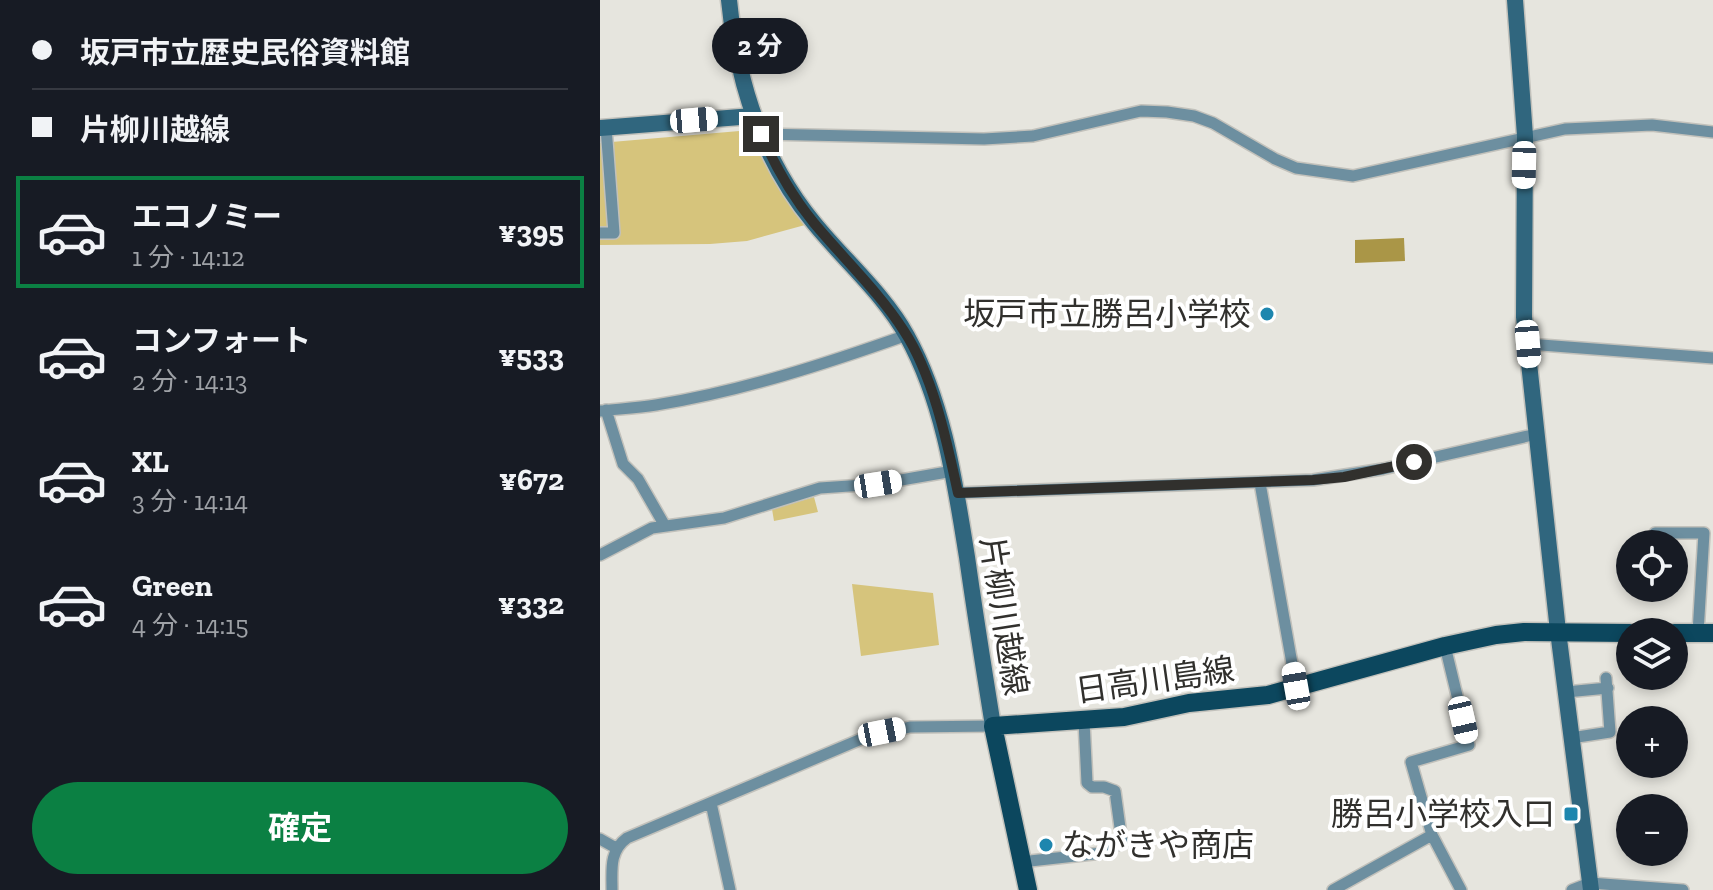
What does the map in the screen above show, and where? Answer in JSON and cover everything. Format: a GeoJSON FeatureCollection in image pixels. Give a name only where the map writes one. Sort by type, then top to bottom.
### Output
{"type":"FeatureCollection","features":[{"type":"Feature","properties":{"kind":"main road","name":"日高川島線"},"geometry":{"type":"LineString","coordinates":[[993,726],[1143,715],[1189,703],[1268,695],[1496,635],[1558,631],[1616,633]]}},
{"type":"Feature","properties":{"kind":"main road"},"geometry":{"type":"LineString","coordinates":[[993,726],[1028,890]]}},
{"type":"Feature","properties":{"kind":"street","name":"片柳川越線"},"geometry":{"type":"LineString","coordinates":[[729,0],[734,44],[753,116],[786,183],[813,222],[907,335],[933,398],[958,493],[993,726]]}},
{"type":"Feature","properties":{"kind":"street"},"geometry":{"type":"LineString","coordinates":[[1515,0],[1525,136],[1524,317],[1558,631],[1590,886]]}},
{"type":"Feature","properties":{"kind":"street"},"geometry":{"type":"LineString","coordinates":[[761,134],[984,139],[1033,136],[1141,111],[1167,112],[1213,123],[1296,168],[1340,176],[1366,174],[1565,129],[1652,125],[1713,132]]}},
{"type":"Feature","properties":{"kind":"street"},"geometry":{"type":"LineString","coordinates":[[600,233],[614,233],[603,127],[753,116]]}},
{"type":"Feature","properties":{"kind":"street"},"geometry":{"type":"LineString","coordinates":[[665,526],[638,479],[623,464],[603,411],[656,405],[802,371],[907,335]]}},
{"type":"Feature","properties":{"kind":"street"},"geometry":{"type":"LineString","coordinates":[[1528,344],[1713,358]]}},
{"type":"Feature","properties":{"kind":"street"},"geometry":{"type":"LineString","coordinates":[[958,493],[1260,483],[1344,477],[1537,434]]}},
{"type":"Feature","properties":{"kind":"street"},"geometry":{"type":"LineString","coordinates":[[600,555],[652,528],[724,518],[820,488],[878,484],[953,471]]}},
{"type":"Feature","properties":{"kind":"street"},"geometry":{"type":"LineString","coordinates":[[1260,483],[1296,686]]}},
{"type":"Feature","properties":{"kind":"street"},"geometry":{"type":"LineString","coordinates":[[1688,533],[1704,533],[1706,633]]}},
{"type":"Feature","properties":{"kind":"street"},"geometry":{"type":"LineString","coordinates":[[1445,646],[1469,745],[1411,762],[1432,835],[1461,890]]}},
{"type":"Feature","properties":{"kind":"street"},"geometry":{"type":"LineString","coordinates":[[1566,692],[1607,683],[1610,732],[1571,738]]}},
{"type":"Feature","properties":{"kind":"street"},"geometry":{"type":"LineString","coordinates":[[1021,862],[1102,853],[1122,842],[1115,791],[1092,787],[1087,783],[1084,721]]}},
{"type":"Feature","properties":{"kind":"street"},"geometry":{"type":"LineString","coordinates":[[612,890],[613,856],[616,848],[627,838],[882,732],[910,727],[993,726]]}},
{"type":"Feature","properties":{"kind":"street"},"geometry":{"type":"LineString","coordinates":[[711,803],[730,890]]}},
{"type":"Feature","properties":{"kind":"street"},"geometry":{"type":"LineString","coordinates":[[1333,890],[1432,835]]}},
{"type":"Feature","properties":{"kind":"street"},"geometry":{"type":"LineString","coordinates":[[600,839],[616,848]]}},
{"type":"Feature","properties":{"kind":"street"},"geometry":{"type":"LineString","coordinates":[[1572,890],[1590,886],[1683,890]]}},
{"type":"Feature","properties":{"kind":"shaded area"},"geometry":{"type":"Polygon","coordinates":[[[751,130],[767,167],[805,225],[747,241],[600,245],[600,143],[751,130]]]}},
{"type":"Feature","properties":{"kind":"shaded area"},"geometry":{"type":"Polygon","coordinates":[[[1404,238],[1405,261],[1355,263],[1355,240],[1404,238]]]}},
{"type":"Feature","properties":{"kind":"shaded area"},"geometry":{"type":"Polygon","coordinates":[[[814,497],[818,512],[774,521],[772,509],[814,497]]]}},
{"type":"Feature","properties":{"kind":"shaded area"},"geometry":{"type":"Polygon","coordinates":[[[852,584],[933,593],[939,645],[861,656],[852,584]]]}},
{"type":"Feature","properties":{"kind":"place","name":"坂戸市立勝呂小学校"},"geometry":{"type":"Point","coordinates":[1267,314]}},
{"type":"Feature","properties":{"kind":"place","name":"勝呂小学校入口"},"geometry":{"type":"Point","coordinates":[1571,814]}},
{"type":"Feature","properties":{"kind":"place","name":"ながきや商店"},"geometry":{"type":"Point","coordinates":[1046,845]}},
{"type":"Feature","properties":{"kind":"route"},"geometry":{"type":"LineString","coordinates":[[761,134],[773,162],[813,222],[907,335],[933,398],[958,493],[1313,480],[1344,477],[1414,462]]}}]}
